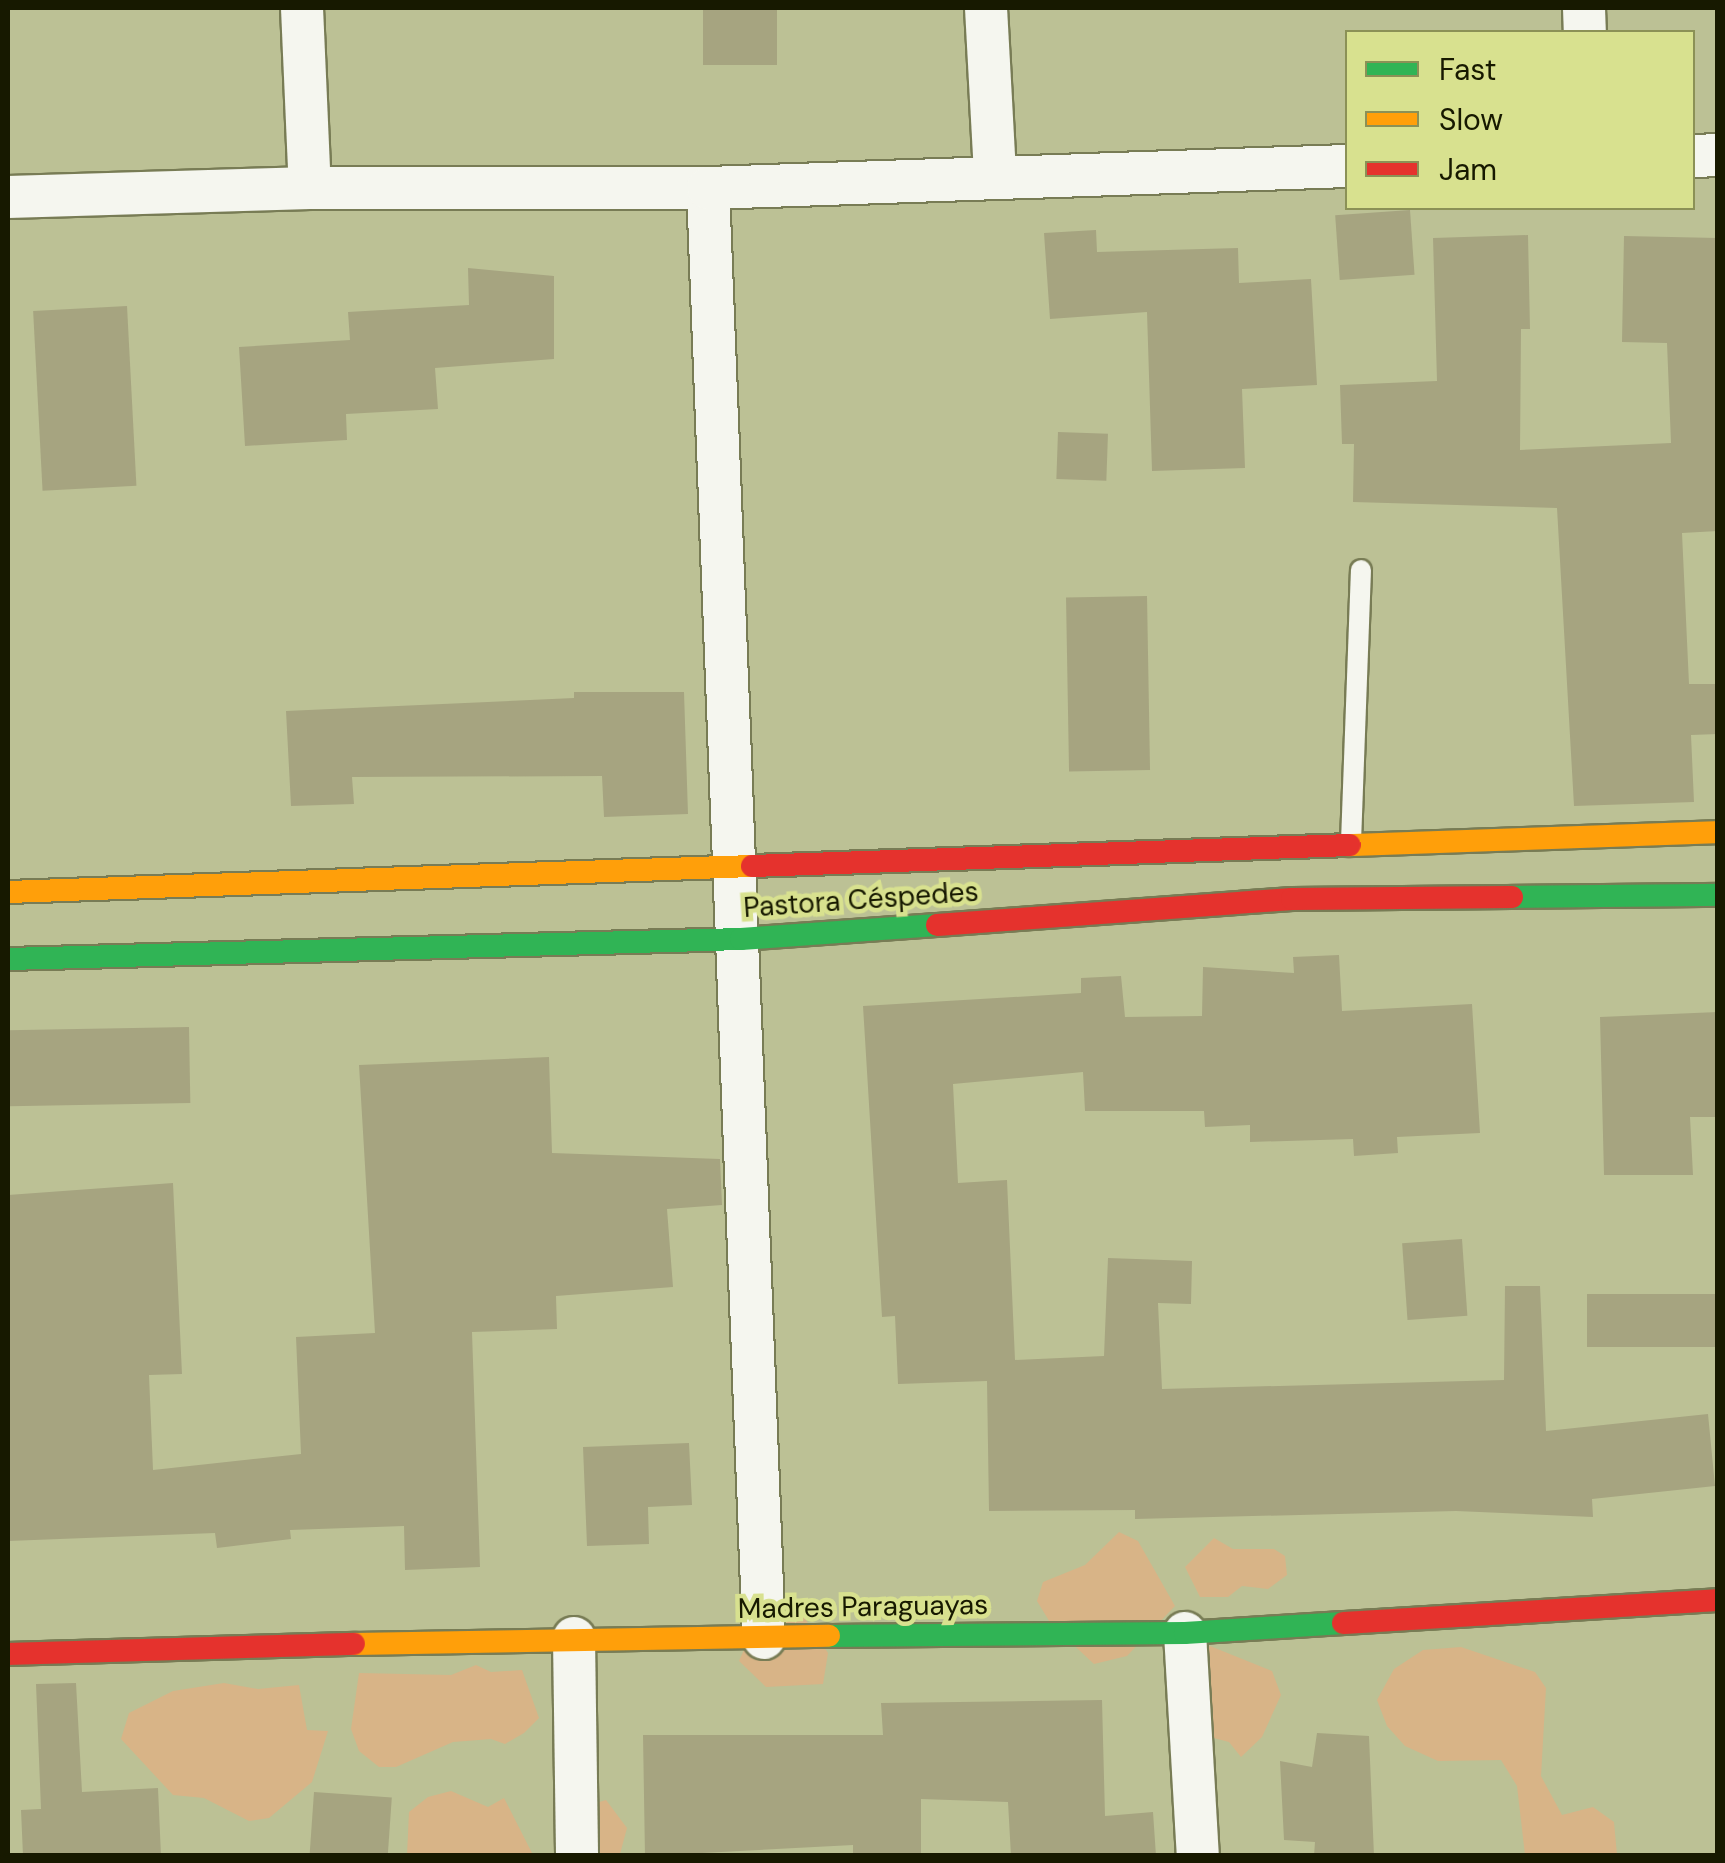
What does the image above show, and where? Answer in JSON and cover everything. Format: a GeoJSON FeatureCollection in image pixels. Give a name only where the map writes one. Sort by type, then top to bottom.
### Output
{"type":"FeatureCollection","features":[{"type":"Feature","properties":{"kind":"main road","name":"Pastora Céspedes"},"geometry":{"type":"LineString","coordinates":[[8,892],[1718,832]]}},
{"type":"Feature","properties":{"kind":"main road"},"geometry":{"type":"LineString","coordinates":[[68,890],[71,940]]}},
{"type":"Feature","properties":{"kind":"main road","name":"Pastora Céspedes"},"geometry":{"type":"LineString","coordinates":[[8,960],[71,940],[741,939],[1292,898],[1718,895]]}},
{"type":"Feature","properties":{"kind":"main road","name":"Madres Paraguayas"},"geometry":{"type":"LineString","coordinates":[[8,1654],[574,1638],[1185,1633],[1718,1600]]}},
{"type":"Feature","properties":{"kind":"street"},"geometry":{"type":"LineString","coordinates":[[302,8],[310,188]]}},
{"type":"Feature","properties":{"kind":"street"},"geometry":{"type":"LineString","coordinates":[[986,8],[995,175]]}},
{"type":"Feature","properties":{"kind":"street"},"geometry":{"type":"LineString","coordinates":[[8,197],[310,188],[708,188],[995,175],[1345,166]]}},
{"type":"Feature","properties":{"kind":"street"},"geometry":{"type":"LineString","coordinates":[[708,188],[741,939],[764,1638]]}},
{"type":"Feature","properties":{"kind":"street"},"geometry":{"type":"LineString","coordinates":[[1185,1633],[1198,1856]]}},
{"type":"Feature","properties":{"kind":"street"},"geometry":{"type":"LineString","coordinates":[[574,1638],[577,1856]]}},
{"type":"Feature","properties":{"kind":"lane"},"geometry":{"type":"LineString","coordinates":[[1351,844],[1362,570]]}},
{"type":"Feature","properties":{"kind":"shaded area"},"geometry":{"type":"Polygon","coordinates":[[[1119,1532],[1138,1541],[1175,1606],[1127,1656],[1094,1664],[1051,1624],[1037,1601],[1043,1582],[1085,1565],[1119,1532]]]}},
{"type":"Feature","properties":{"kind":"shaded area"},"geometry":{"type":"Polygon","coordinates":[[[1214,1538],[1233,1549],[1274,1549],[1285,1556],[1287,1575],[1268,1589],[1242,1586],[1228,1597],[1200,1597],[1185,1567],[1214,1538]]]}},
{"type":"Feature","properties":{"kind":"shaded area"},"geometry":{"type":"Polygon","coordinates":[[[789,1609],[802,1614],[828,1653],[823,1684],[766,1687],[739,1661],[759,1616],[789,1609]]]}},
{"type":"Feature","properties":{"kind":"shaded area"},"geometry":{"type":"Polygon","coordinates":[[[1210,1646],[1272,1671],[1281,1695],[1262,1737],[1241,1757],[1229,1742],[1202,1735],[1184,1675],[1210,1646]]]}},
{"type":"Feature","properties":{"kind":"shaded area"},"geometry":{"type":"Polygon","coordinates":[[[1461,1647],[1535,1672],[1546,1688],[1541,1776],[1562,1815],[1593,1807],[1614,1822],[1617,1855],[1525,1855],[1517,1786],[1501,1760],[1438,1761],[1405,1746],[1387,1726],[1377,1700],[1394,1669],[1423,1650],[1461,1647]]]}},
{"type":"Feature","properties":{"kind":"shaded area"},"geometry":{"type":"Polygon","coordinates":[[[476,1665],[491,1672],[522,1670],[539,1718],[524,1733],[505,1744],[491,1739],[453,1742],[396,1767],[379,1767],[359,1751],[351,1729],[359,1673],[451,1675],[476,1665]]]}},
{"type":"Feature","properties":{"kind":"shaded area"},"geometry":{"type":"Polygon","coordinates":[[[224,1683],[258,1689],[299,1685],[307,1730],[328,1731],[312,1782],[269,1818],[249,1821],[204,1798],[173,1795],[121,1739],[129,1713],[173,1691],[224,1683]]]}},
{"type":"Feature","properties":{"kind":"shaded area"},"geometry":{"type":"Polygon","coordinates":[[[451,1791],[488,1807],[504,1798],[533,1855],[407,1855],[409,1812],[428,1797],[451,1791]]]}},
{"type":"Feature","properties":{"kind":"shaded area"},"geometry":{"type":"Polygon","coordinates":[[[606,1800],[627,1828],[620,1854],[574,1855],[596,1803],[606,1800]]]}},
{"type":"Feature","properties":{"kind":"building"},"geometry":{"type":"Polygon","coordinates":[[[703,8],[777,8],[777,65],[703,65],[703,8]]]}},
{"type":"Feature","properties":{"kind":"building"},"geometry":{"type":"Polygon","coordinates":[[[1410,210],[1415,275],[1340,280],[1335,215],[1410,210]]]}},
{"type":"Feature","properties":{"kind":"building"},"geometry":{"type":"Polygon","coordinates":[[[1096,230],[1097,252],[1238,248],[1239,283],[1311,279],[1317,385],[1242,389],[1245,468],[1152,471],[1147,312],[1050,319],[1044,233],[1096,230]]]}},
{"type":"Feature","properties":{"kind":"building"},"geometry":{"type":"Polygon","coordinates":[[[1528,235],[1530,329],[1521,329],[1520,450],[1671,443],[1667,343],[1622,342],[1624,236],[1718,238],[1718,531],[1682,533],[1689,684],[1718,684],[1718,734],[1691,735],[1694,802],[1574,806],[1557,508],[1353,502],[1354,444],[1342,444],[1340,385],[1437,381],[1433,238],[1528,235]]]}},
{"type":"Feature","properties":{"kind":"building"},"geometry":{"type":"Polygon","coordinates":[[[468,268],[554,276],[554,359],[435,368],[438,409],[346,414],[347,440],[245,446],[239,347],[350,340],[348,312],[469,305],[468,268]]]}},
{"type":"Feature","properties":{"kind":"building"},"geometry":{"type":"Polygon","coordinates":[[[127,306],[136,486],[43,491],[33,311],[127,306]]]}},
{"type":"Feature","properties":{"kind":"building"},"geometry":{"type":"Polygon","coordinates":[[[1058,432],[1108,434],[1106,481],[1056,479],[1058,432]]]}},
{"type":"Feature","properties":{"kind":"building"},"geometry":{"type":"Polygon","coordinates":[[[1147,596],[1150,770],[1069,771],[1066,597],[1147,596]]]}},
{"type":"Feature","properties":{"kind":"building"},"geometry":{"type":"Polygon","coordinates":[[[574,692],[684,692],[688,814],[604,817],[602,776],[352,777],[354,804],[291,806],[286,711],[574,698],[574,692]]]}},
{"type":"Feature","properties":{"kind":"building"},"geometry":{"type":"Polygon","coordinates":[[[1339,955],[1342,1011],[1472,1004],[1480,1133],[1397,1137],[1398,1153],[1354,1156],[1353,1139],[1250,1142],[1250,1125],[1205,1127],[1204,1111],[1085,1111],[1083,1072],[953,1084],[958,1183],[1007,1180],[1015,1360],[1104,1356],[1108,1258],[1192,1261],[1191,1304],[1158,1303],[1162,1389],[1504,1380],[1505,1286],[1540,1286],[1546,1431],[1708,1414],[1715,1486],[1592,1499],[1593,1517],[1456,1511],[1135,1519],[1135,1510],[989,1511],[987,1381],[898,1384],[895,1316],[882,1317],[863,1006],[1081,993],[1081,978],[1121,976],[1125,1017],[1202,1016],[1203,967],[1294,973],[1293,957],[1339,955]]]}},
{"type":"Feature","properties":{"kind":"building"},"geometry":{"type":"Polygon","coordinates":[[[1718,1012],[1718,1117],[1690,1117],[1693,1175],[1604,1175],[1600,1017],[1718,1012]]]}},
{"type":"Feature","properties":{"kind":"building"},"geometry":{"type":"Polygon","coordinates":[[[189,1027],[190,1103],[9,1106],[8,1030],[189,1027]]]}},
{"type":"Feature","properties":{"kind":"building"},"geometry":{"type":"Polygon","coordinates":[[[549,1057],[552,1153],[720,1159],[722,1205],[667,1209],[673,1287],[556,1296],[557,1329],[472,1332],[480,1567],[405,1570],[404,1526],[290,1530],[291,1539],[217,1548],[215,1533],[8,1541],[8,1195],[173,1183],[182,1374],[149,1375],[153,1470],[301,1454],[296,1337],[375,1333],[359,1065],[549,1057]]]}},
{"type":"Feature","properties":{"kind":"building"},"geometry":{"type":"Polygon","coordinates":[[[1462,1239],[1467,1316],[1408,1320],[1402,1243],[1462,1239]]]}},
{"type":"Feature","properties":{"kind":"building"},"geometry":{"type":"Polygon","coordinates":[[[1587,1294],[1718,1294],[1718,1347],[1587,1347],[1587,1294]]]}},
{"type":"Feature","properties":{"kind":"building"},"geometry":{"type":"Polygon","coordinates":[[[689,1443],[692,1505],[648,1507],[649,1544],[587,1546],[583,1447],[689,1443]]]}},
{"type":"Feature","properties":{"kind":"building"},"geometry":{"type":"Polygon","coordinates":[[[76,1683],[82,1792],[158,1788],[161,1856],[23,1856],[21,1810],[41,1809],[36,1684],[76,1683]]]}},
{"type":"Feature","properties":{"kind":"building"},"geometry":{"type":"Polygon","coordinates":[[[1102,1700],[1105,1816],[1153,1812],[1156,1856],[1011,1856],[1008,1802],[921,1799],[921,1856],[853,1856],[853,1845],[645,1856],[643,1735],[883,1735],[881,1703],[1102,1700]]]}},
{"type":"Feature","properties":{"kind":"building"},"geometry":{"type":"Polygon","coordinates":[[[1317,1733],[1369,1736],[1374,1856],[1314,1856],[1315,1842],[1284,1840],[1280,1761],[1312,1767],[1317,1733]]]}},
{"type":"Feature","properties":{"kind":"building"},"geometry":{"type":"Polygon","coordinates":[[[314,1792],[392,1797],[388,1856],[310,1856],[314,1792]]]}},
{"type":"Feature","properties":{"kind":"traffic: fast"},"geometry":{"type":"LineString","coordinates":[[1512,897],[1718,895]]}},
{"type":"Feature","properties":{"kind":"traffic: fast"},"geometry":{"type":"LineString","coordinates":[[8,959],[741,939],[937,925]]}},
{"type":"Feature","properties":{"kind":"traffic: fast"},"geometry":{"type":"LineString","coordinates":[[829,1636],[1185,1633],[1343,1623]]}},
{"type":"Feature","properties":{"kind":"traffic: slow"},"geometry":{"type":"LineString","coordinates":[[1350,845],[1718,832]]}},
{"type":"Feature","properties":{"kind":"traffic: slow"},"geometry":{"type":"LineString","coordinates":[[8,892],[752,866]]}},
{"type":"Feature","properties":{"kind":"traffic: slow"},"geometry":{"type":"LineString","coordinates":[[354,1644],[829,1636]]}},
{"type":"Feature","properties":{"kind":"traffic: jam"},"geometry":{"type":"LineString","coordinates":[[752,866],[1350,845]]}},
{"type":"Feature","properties":{"kind":"traffic: jam"},"geometry":{"type":"LineString","coordinates":[[937,925],[1292,899],[1512,897]]}},
{"type":"Feature","properties":{"kind":"traffic: jam"},"geometry":{"type":"LineString","coordinates":[[1343,1623],[1718,1600]]}},
{"type":"Feature","properties":{"kind":"traffic: jam"},"geometry":{"type":"LineString","coordinates":[[8,1654],[354,1644]]}}]}
